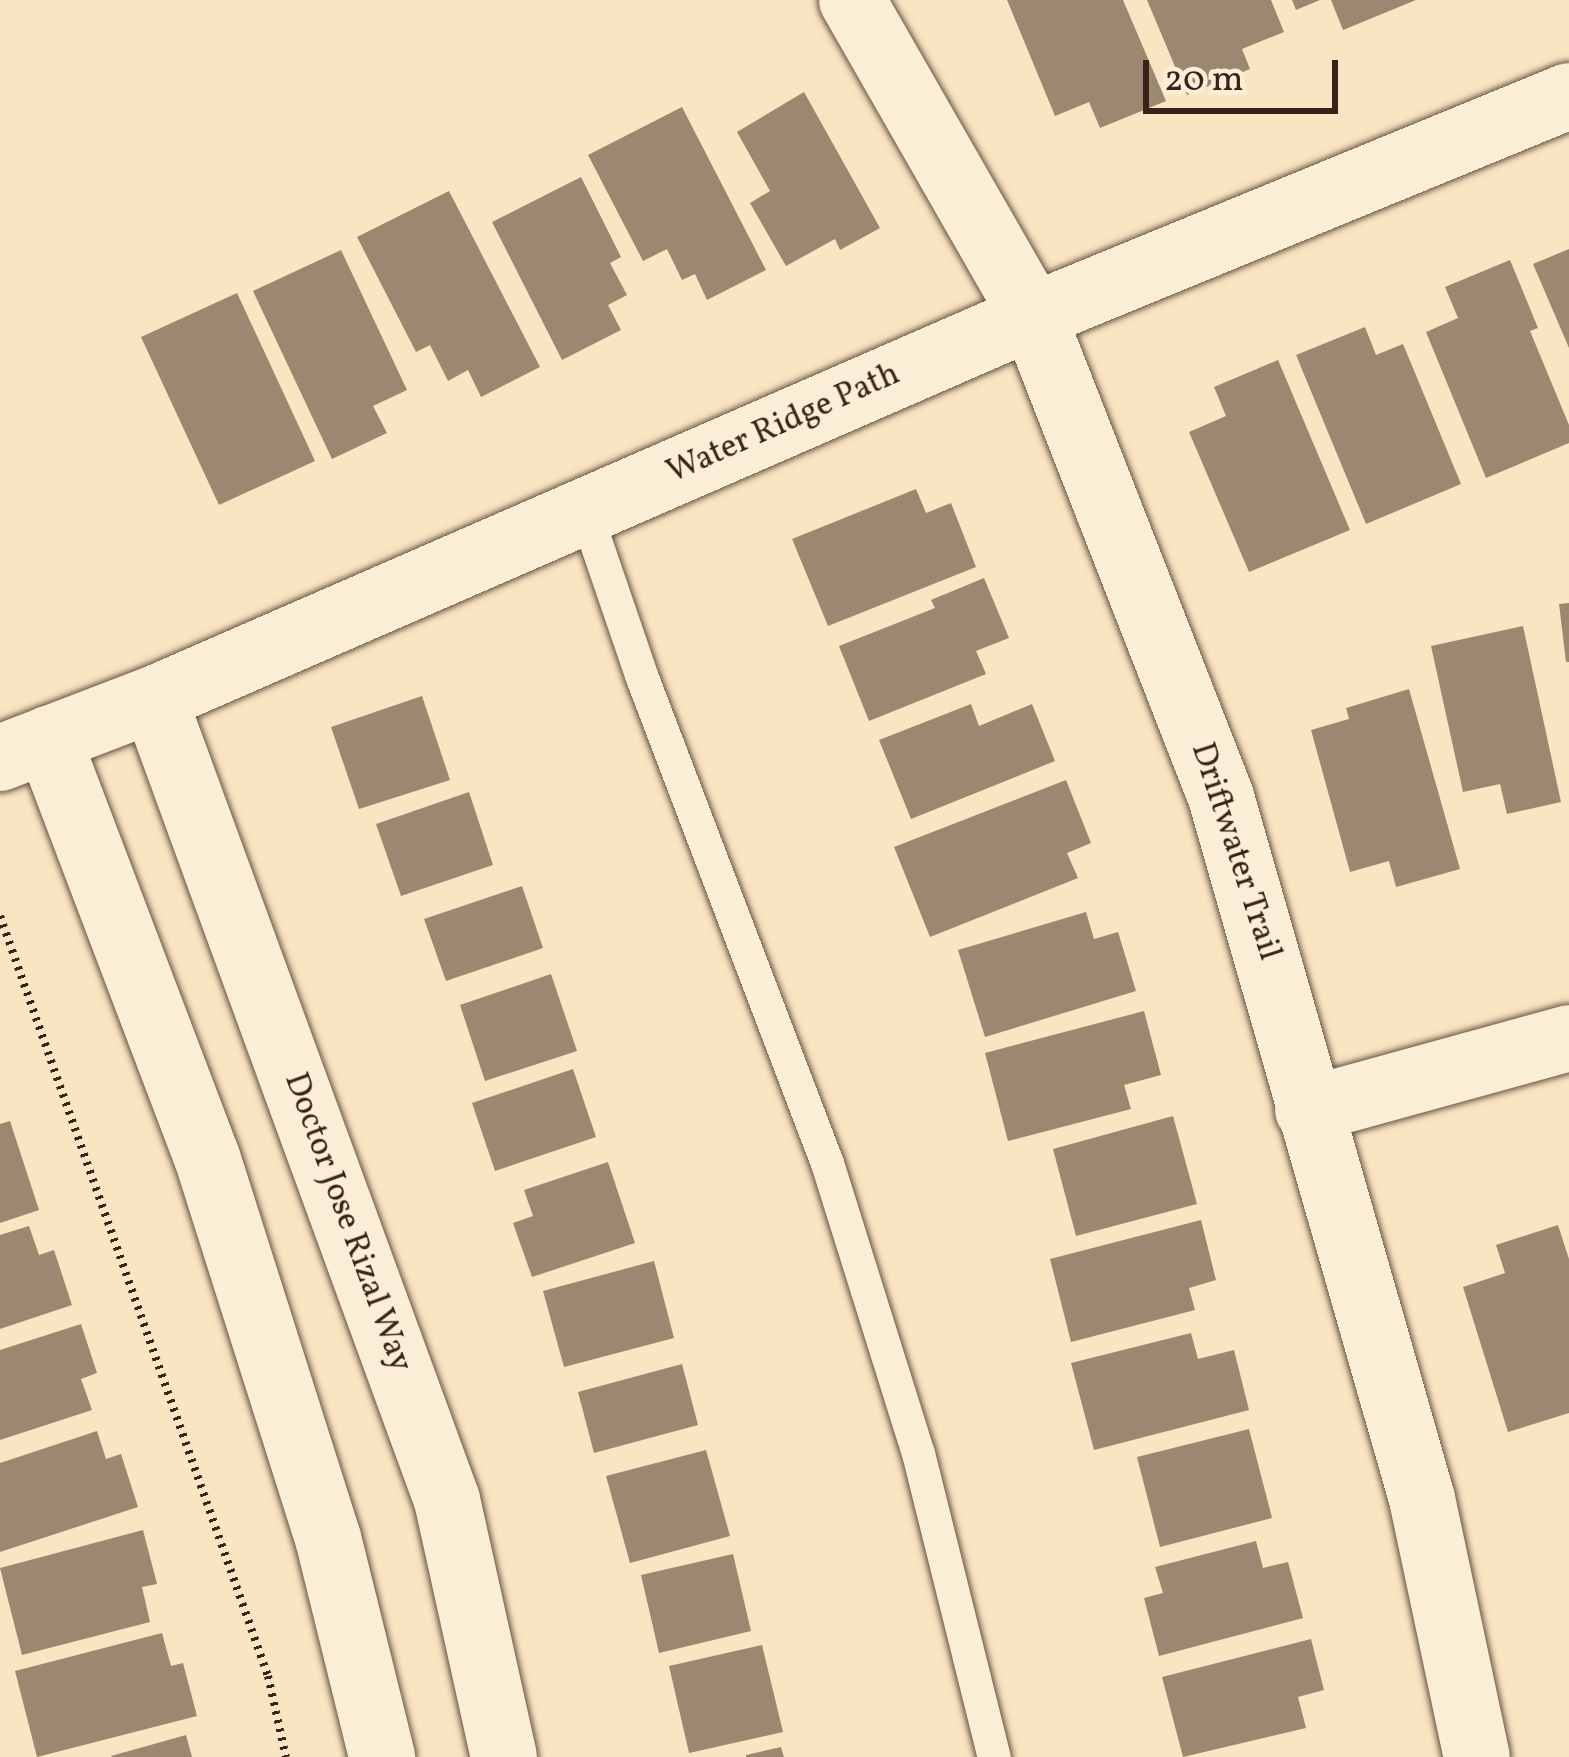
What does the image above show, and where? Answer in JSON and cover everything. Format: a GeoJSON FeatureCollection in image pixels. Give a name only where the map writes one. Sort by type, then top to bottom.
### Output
{"type":"FeatureCollection","features":[{"type":"Feature","properties":{"kind":"street","name":"Driftwater Trail"},"geometry":{"type":"LineString","coordinates":[[852,0],[1033,316],[1220,796],[1422,1498],[1477,1757]]}},
{"type":"Feature","properties":{"kind":"street","name":"Water Ridge Path"},"geometry":{"type":"LineString","coordinates":[[24,748],[154,699],[1033,316],[1569,95]]}},
{"type":"Feature","properties":{"kind":"street","name":"Doctor Jose Rizal Way"},"geometry":{"type":"LineString","coordinates":[[154,699],[447,1500],[504,1757]]}},
{"type":"Feature","properties":{"kind":"street"},"geometry":{"type":"LineString","coordinates":[[24,748],[207,1157],[328,1538],[382,1757]]}},
{"type":"Feature","properties":{"kind":"street"},"geometry":{"type":"LineString","coordinates":[[1308,1111],[1569,1038]]}},
{"type":"Feature","properties":{"kind":"lane"},"geometry":{"type":"LineString","coordinates":[[585,512],[641,675],[827,1163],[918,1454],[994,1757]]}},
{"type":"Feature","properties":{"kind":"path"},"geometry":{"type":"LineString","coordinates":[[0,916],[268,1676],[286,1757]]}},
{"type":"Feature","properties":{"kind":"building"},"geometry":{"type":"Polygon","coordinates":[[[1007,0],[1123,0],[1166,101],[1100,128],[1089,102],[1055,116],[1007,0]]]}},
{"type":"Feature","properties":{"kind":"building"},"geometry":{"type":"Polygon","coordinates":[[[1147,0],[1271,0],[1284,32],[1242,49],[1250,69],[1187,95],[1147,0]]]}},
{"type":"Feature","properties":{"kind":"building"},"geometry":{"type":"Polygon","coordinates":[[[1292,0],[1320,0],[1296,10],[1292,0]]]}},
{"type":"Feature","properties":{"kind":"building"},"geometry":{"type":"Polygon","coordinates":[[[1331,0],[1416,0],[1343,30],[1331,0]]]}},
{"type":"Feature","properties":{"kind":"building"},"geometry":{"type":"Polygon","coordinates":[[[804,92],[880,228],[840,250],[835,239],[786,266],[750,203],[770,191],[737,132],[804,92]]]}},
{"type":"Feature","properties":{"kind":"building"},"geometry":{"type":"Polygon","coordinates":[[[682,107],[766,270],[707,300],[695,274],[682,280],[667,249],[643,261],[588,155],[682,107]]]}},
{"type":"Feature","properties":{"kind":"building"},"geometry":{"type":"Polygon","coordinates":[[[581,177],[621,257],[610,263],[627,295],[608,305],[621,330],[562,360],[492,222],[581,177]]]}},
{"type":"Feature","properties":{"kind":"building"},"geometry":{"type":"Polygon","coordinates":[[[449,191],[540,367],[481,397],[468,370],[448,381],[430,345],[416,352],[357,237],[449,191]]]}},
{"type":"Feature","properties":{"kind":"building"},"geometry":{"type":"Polygon","coordinates":[[[1569,249],[1569,348],[1533,264],[1569,249]]]}},
{"type":"Feature","properties":{"kind":"building"},"geometry":{"type":"Polygon","coordinates":[[[341,250],[407,390],[373,406],[387,433],[332,459],[253,291],[341,250]]]}},
{"type":"Feature","properties":{"kind":"building"},"geometry":{"type":"Polygon","coordinates":[[[1510,260],[1538,328],[1530,331],[1569,425],[1569,443],[1486,478],[1426,332],[1458,318],[1445,287],[1510,260]]]}},
{"type":"Feature","properties":{"kind":"building"},"geometry":{"type":"Polygon","coordinates":[[[237,293],[315,461],[219,505],[141,337],[237,293]]]}},
{"type":"Feature","properties":{"kind":"building"},"geometry":{"type":"Polygon","coordinates":[[[1365,327],[1376,355],[1403,344],[1461,484],[1366,524],[1296,355],[1365,327]]]}},
{"type":"Feature","properties":{"kind":"building"},"geometry":{"type":"Polygon","coordinates":[[[1278,360],[1350,530],[1249,572],[1189,432],[1226,416],[1214,387],[1278,360]]]}},
{"type":"Feature","properties":{"kind":"building"},"geometry":{"type":"Polygon","coordinates":[[[916,489],[926,513],[951,503],[976,567],[828,626],[792,539],[916,489]]]}},
{"type":"Feature","properties":{"kind":"building"},"geometry":{"type":"Polygon","coordinates":[[[984,578],[1009,638],[976,651],[986,674],[869,721],[839,646],[935,608],[931,600],[984,578]]]}},
{"type":"Feature","properties":{"kind":"building"},"geometry":{"type":"Polygon","coordinates":[[[1569,603],[1569,662],[1566,662],[1559,604],[1569,603]]]}},
{"type":"Feature","properties":{"kind":"building"},"geometry":{"type":"Polygon","coordinates":[[[1523,626],[1561,802],[1507,814],[1500,784],[1463,792],[1431,646],[1523,626]]]}},
{"type":"Feature","properties":{"kind":"building"},"geometry":{"type":"Polygon","coordinates":[[[1409,689],[1460,869],[1396,887],[1389,861],[1350,872],[1311,730],[1349,719],[1346,708],[1409,689]]]}},
{"type":"Feature","properties":{"kind":"building"},"geometry":{"type":"Polygon","coordinates":[[[422,696],[450,780],[359,809],[331,727],[422,696]]]}},
{"type":"Feature","properties":{"kind":"building"},"geometry":{"type":"Polygon","coordinates":[[[971,704],[979,726],[1032,704],[1055,761],[911,819],[879,740],[971,704]]]}},
{"type":"Feature","properties":{"kind":"building"},"geometry":{"type":"Polygon","coordinates":[[[1066,780],[1091,843],[1067,853],[1078,878],[930,937],[894,847],[1066,780]]]}},
{"type":"Feature","properties":{"kind":"building"},"geometry":{"type":"Polygon","coordinates":[[[469,792],[493,865],[401,896],[376,824],[469,792]]]}},
{"type":"Feature","properties":{"kind":"building"},"geometry":{"type":"Polygon","coordinates":[[[522,886],[543,948],[446,981],[424,919],[522,886]]]}},
{"type":"Feature","properties":{"kind":"building"},"geometry":{"type":"Polygon","coordinates":[[[1086,912],[1094,939],[1118,932],[1136,991],[985,1037],[958,950],[1086,912]]]}},
{"type":"Feature","properties":{"kind":"building"},"geometry":{"type":"Polygon","coordinates":[[[551,974],[577,1051],[485,1081],[460,1005],[551,974]]]}},
{"type":"Feature","properties":{"kind":"building"},"geometry":{"type":"Polygon","coordinates":[[[1144,1011],[1161,1075],[1124,1085],[1131,1109],[1008,1141],[985,1053],[1144,1011]]]}},
{"type":"Feature","properties":{"kind":"building"},"geometry":{"type":"Polygon","coordinates":[[[573,1069],[596,1137],[495,1171],[472,1103],[573,1069]]]}},
{"type":"Feature","properties":{"kind":"building"},"geometry":{"type":"Polygon","coordinates":[[[1173,1116],[1197,1204],[1076,1236],[1053,1149],[1173,1116]]]}},
{"type":"Feature","properties":{"kind":"building"},"geometry":{"type":"Polygon","coordinates":[[[10,1121],[39,1210],[0,1223],[0,1124],[10,1121]]]}},
{"type":"Feature","properties":{"kind":"building"},"geometry":{"type":"Polygon","coordinates":[[[608,1162],[635,1243],[532,1277],[513,1223],[533,1216],[524,1190],[608,1162]]]}},
{"type":"Feature","properties":{"kind":"building"},"geometry":{"type":"Polygon","coordinates":[[[1201,1220],[1216,1280],[1189,1288],[1195,1310],[1071,1342],[1050,1259],[1201,1220]]]}},
{"type":"Feature","properties":{"kind":"building"},"geometry":{"type":"Polygon","coordinates":[[[1558,1225],[1569,1259],[1569,1413],[1508,1432],[1463,1287],[1505,1273],[1496,1245],[1558,1225]]]}},
{"type":"Feature","properties":{"kind":"building"},"geometry":{"type":"Polygon","coordinates":[[[29,1226],[39,1255],[54,1250],[72,1305],[0,1329],[0,1235],[29,1226]]]}},
{"type":"Feature","properties":{"kind":"building"},"geometry":{"type":"Polygon","coordinates":[[[654,1261],[674,1338],[564,1367],[543,1291],[654,1261]]]}},
{"type":"Feature","properties":{"kind":"building"},"geometry":{"type":"Polygon","coordinates":[[[81,1324],[97,1373],[81,1379],[92,1410],[0,1440],[0,1350],[81,1324]]]}},
{"type":"Feature","properties":{"kind":"building"},"geometry":{"type":"Polygon","coordinates":[[[1191,1333],[1198,1359],[1234,1350],[1249,1410],[1094,1450],[1071,1363],[1191,1333]]]}},
{"type":"Feature","properties":{"kind":"building"},"geometry":{"type":"Polygon","coordinates":[[[682,1364],[698,1425],[594,1453],[578,1392],[682,1364]]]}},
{"type":"Feature","properties":{"kind":"building"},"geometry":{"type":"Polygon","coordinates":[[[1249,1429],[1272,1518],[1160,1547],[1137,1457],[1249,1429]]]}},
{"type":"Feature","properties":{"kind":"building"},"geometry":{"type":"Polygon","coordinates":[[[97,1431],[106,1459],[121,1454],[138,1507],[0,1552],[0,1463],[97,1431]]]}},
{"type":"Feature","properties":{"kind":"building"},"geometry":{"type":"Polygon","coordinates":[[[706,1450],[730,1536],[630,1563],[606,1476],[706,1450]]]}},
{"type":"Feature","properties":{"kind":"building"},"geometry":{"type":"Polygon","coordinates":[[[143,1530],[157,1584],[142,1587],[150,1622],[22,1655],[0,1568],[143,1530]]]}},
{"type":"Feature","properties":{"kind":"building"},"geometry":{"type":"Polygon","coordinates":[[[1256,1541],[1263,1568],[1288,1562],[1303,1618],[1159,1656],[1144,1598],[1163,1593],[1155,1567],[1256,1541]]]}},
{"type":"Feature","properties":{"kind":"building"},"geometry":{"type":"Polygon","coordinates":[[[733,1554],[751,1631],[659,1653],[641,1575],[733,1554]]]}},
{"type":"Feature","properties":{"kind":"building"},"geometry":{"type":"Polygon","coordinates":[[[162,1633],[171,1666],[183,1663],[197,1716],[37,1757],[15,1671],[162,1633]]]}},
{"type":"Feature","properties":{"kind":"building"},"geometry":{"type":"Polygon","coordinates":[[[1311,1639],[1324,1690],[1298,1697],[1306,1728],[1183,1757],[1162,1677],[1311,1639]]]}},
{"type":"Feature","properties":{"kind":"building"},"geometry":{"type":"Polygon","coordinates":[[[762,1645],[783,1732],[689,1753],[669,1666],[762,1645]]]}},
{"type":"Feature","properties":{"kind":"building"},"geometry":{"type":"Polygon","coordinates":[[[186,1735],[192,1757],[111,1756],[186,1735]]]}},
{"type":"Feature","properties":{"kind":"building"},"geometry":{"type":"Polygon","coordinates":[[[781,1747],[784,1757],[746,1757],[746,1755],[781,1747]]]}}]}
